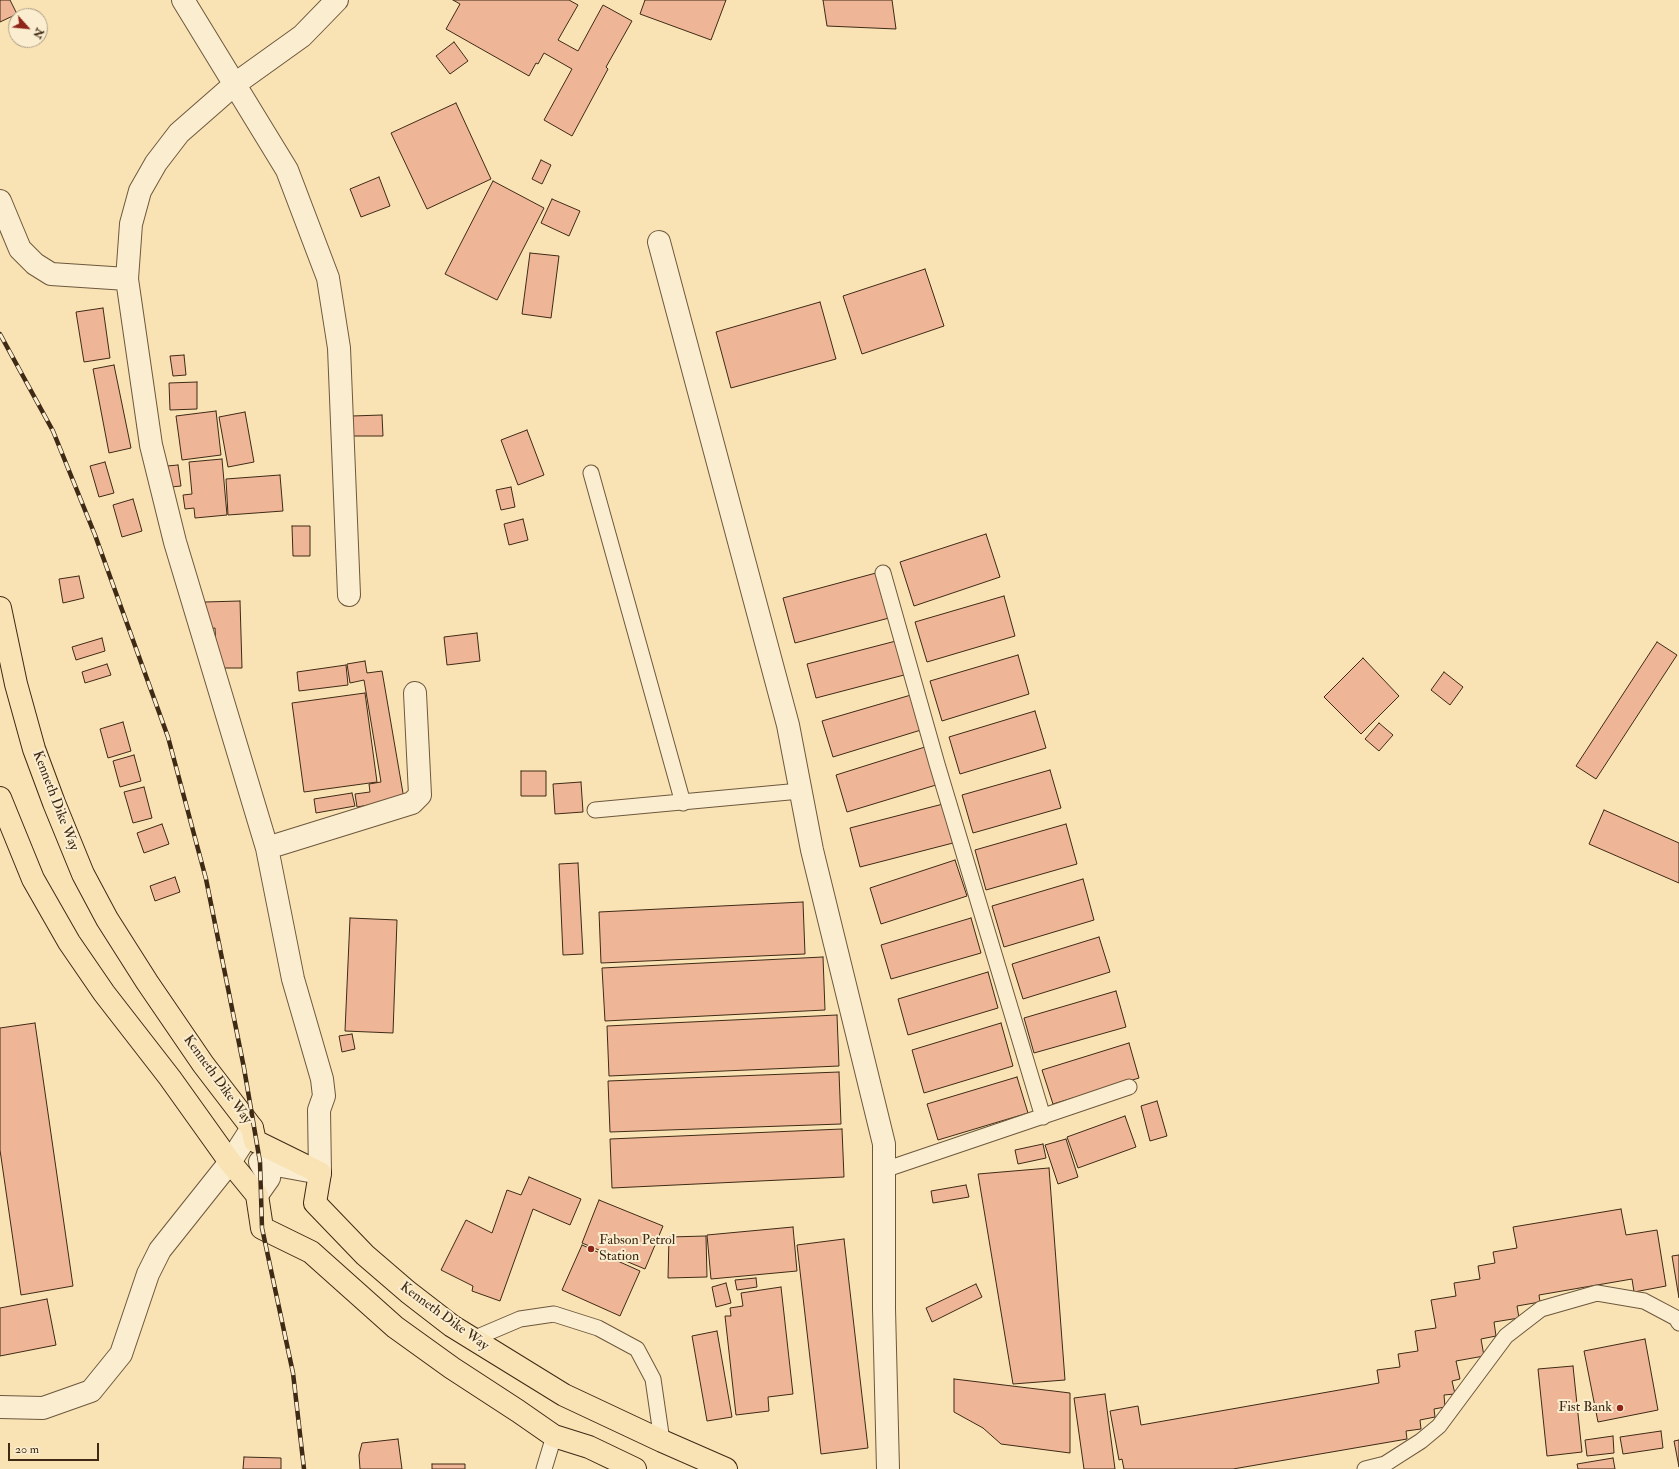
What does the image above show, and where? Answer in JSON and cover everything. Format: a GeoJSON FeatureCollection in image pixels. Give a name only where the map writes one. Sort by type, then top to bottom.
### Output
{"type":"FeatureCollection","features":[{"type":"Feature","properties":{"kind":"highway","name":"Kenneth Dike Way"},"geometry":{"type":"LineString","coordinates":[[0,608],[16,684],[34,748],[54,803],[83,874],[107,919],[147,982],[203,1064],[252,1128],[255,1141],[320,1173],[315,1203],[365,1254],[408,1292],[473,1339],[564,1395],[726,1469]]}},
{"type":"Feature","properties":{"kind":"highway"},"geometry":{"type":"LineString","coordinates":[[0,798],[33,879],[69,942],[104,993],[170,1078],[230,1162],[257,1195],[262,1228],[311,1252],[395,1327],[452,1368],[554,1436],[589,1447],[635,1469]]}},
{"type":"Feature","properties":{"kind":"street"},"geometry":{"type":"LineString","coordinates":[[183,0],[287,170],[328,278],[339,348],[349,595]]}},
{"type":"Feature","properties":{"kind":"street"},"geometry":{"type":"LineString","coordinates":[[257,1195],[269,1178],[260,1162],[320,1173],[319,1110],[324,1096],[322,1080],[293,979],[267,848],[175,542],[153,453],[127,279],[131,224],[140,191],[156,163],[179,133],[235,84],[302,36],[337,0]]}},
{"type":"Feature","properties":{"kind":"street"},"geometry":{"type":"LineString","coordinates":[[0,201],[20,249],[35,264],[51,274],[127,279]]}},
{"type":"Feature","properties":{"kind":"street"},"geometry":{"type":"LineString","coordinates":[[659,242],[788,725],[812,850],[884,1144],[884,1309],[888,1469]]}},
{"type":"Feature","properties":{"kind":"street"},"geometry":{"type":"LineString","coordinates":[[267,848],[412,803],[420,795],[415,693]]}},
{"type":"Feature","properties":{"kind":"street"},"geometry":{"type":"LineString","coordinates":[[0,1407],[43,1408],[91,1391],[121,1354],[148,1274],[160,1250],[230,1162],[252,1128]]}},
{"type":"Feature","properties":{"kind":"lane"},"geometry":{"type":"LineString","coordinates":[[591,473],[683,803]]}},
{"type":"Feature","properties":{"kind":"lane"},"geometry":{"type":"LineString","coordinates":[[883,573],[937,764],[1043,1117]]}},
{"type":"Feature","properties":{"kind":"lane"},"geometry":{"type":"LineString","coordinates":[[595,810],[800,791]]}},
{"type":"Feature","properties":{"kind":"lane"},"geometry":{"type":"LineString","coordinates":[[884,1170],[1129,1087]]}},
{"type":"Feature","properties":{"kind":"lane"},"geometry":{"type":"LineString","coordinates":[[1365,1469],[1385,1464],[1421,1441],[1440,1426],[1506,1336],[1541,1309],[1597,1293],[1644,1301],[1676,1318],[1679,1323]]}},
{"type":"Feature","properties":{"kind":"lane"},"geometry":{"type":"LineString","coordinates":[[473,1339],[520,1318],[554,1314],[598,1328],[637,1349],[653,1380],[662,1441]]}},
{"type":"Feature","properties":{"kind":"lane"},"geometry":{"type":"LineString","coordinates":[[544,1469],[554,1436]]}},
{"type":"Feature","properties":{"kind":"building"},"geometry":{"type":"Polygon","coordinates":[[[0,0],[10,0],[14,8],[8,8],[8,18],[0,22],[0,0]]]}},
{"type":"Feature","properties":{"kind":"building"},"geometry":{"type":"Polygon","coordinates":[[[453,0],[569,0],[578,5],[558,40],[578,51],[603,5],[632,21],[606,67],[608,69],[572,136],[544,120],[572,69],[544,53],[538,64],[536,63],[529,76],[446,29],[460,4],[453,0]]]}},
{"type":"Feature","properties":{"kind":"building"},"geometry":{"type":"Polygon","coordinates":[[[645,0],[726,0],[711,40],[640,14],[645,0]]]}},
{"type":"Feature","properties":{"kind":"building"},"geometry":{"type":"Polygon","coordinates":[[[823,0],[892,0],[896,29],[827,26],[823,0]]]}},
{"type":"Feature","properties":{"kind":"building"},"geometry":{"type":"Polygon","coordinates":[[[454,42],[468,61],[450,74],[436,56],[454,42]]]}},
{"type":"Feature","properties":{"kind":"building"},"geometry":{"type":"Polygon","coordinates":[[[456,103],[491,179],[427,209],[391,133],[456,103]]]}},
{"type":"Feature","properties":{"kind":"building"},"geometry":{"type":"Polygon","coordinates":[[[541,160],[551,165],[542,184],[532,179],[541,160]]]}},
{"type":"Feature","properties":{"kind":"building"},"geometry":{"type":"Polygon","coordinates":[[[379,177],[390,206],[361,217],[350,189],[379,177]]]}},
{"type":"Feature","properties":{"kind":"building"},"geometry":{"type":"Polygon","coordinates":[[[493,181],[544,208],[497,300],[445,274],[493,181]]]}},
{"type":"Feature","properties":{"kind":"building"},"geometry":{"type":"Polygon","coordinates":[[[552,199],[580,211],[569,236],[541,223],[552,199]]]}},
{"type":"Feature","properties":{"kind":"building"},"geometry":{"type":"Polygon","coordinates":[[[530,253],[559,256],[551,318],[522,314],[530,253]]]}},
{"type":"Feature","properties":{"kind":"building"},"geometry":{"type":"Polygon","coordinates":[[[925,269],[944,326],[862,354],[843,296],[925,269]]]}},
{"type":"Feature","properties":{"kind":"building"},"geometry":{"type":"Polygon","coordinates":[[[820,302],[836,359],[731,388],[716,332],[820,302]]]}},
{"type":"Feature","properties":{"kind":"building"},"geometry":{"type":"Polygon","coordinates":[[[103,308],[110,358],[84,362],[76,312],[103,308]]]}},
{"type":"Feature","properties":{"kind":"building"},"geometry":{"type":"Polygon","coordinates":[[[184,355],[186,375],[173,376],[170,356],[184,355]]]}},
{"type":"Feature","properties":{"kind":"building"},"geometry":{"type":"Polygon","coordinates":[[[114,365],[131,448],[109,453],[93,369],[114,365]]]}},
{"type":"Feature","properties":{"kind":"building"},"geometry":{"type":"Polygon","coordinates":[[[197,382],[197,409],[170,410],[169,383],[197,382]]]}},
{"type":"Feature","properties":{"kind":"building"},"geometry":{"type":"Polygon","coordinates":[[[216,411],[221,455],[182,460],[176,416],[216,411]]]}},
{"type":"Feature","properties":{"kind":"building"},"geometry":{"type":"Polygon","coordinates":[[[245,412],[254,462],[228,467],[219,417],[245,412]]]}},
{"type":"Feature","properties":{"kind":"building"},"geometry":{"type":"Polygon","coordinates":[[[382,415],[383,436],[353,436],[352,416],[382,415]]]}},
{"type":"Feature","properties":{"kind":"building"},"geometry":{"type":"Polygon","coordinates":[[[527,430],[544,475],[518,485],[501,440],[527,430]]]}},
{"type":"Feature","properties":{"kind":"building"},"geometry":{"type":"Polygon","coordinates":[[[222,459],[227,515],[195,518],[194,508],[185,509],[183,495],[192,494],[189,462],[222,459]]]}},
{"type":"Feature","properties":{"kind":"building"},"geometry":{"type":"Polygon","coordinates":[[[105,462],[114,493],[99,497],[90,466],[105,462]]]}},
{"type":"Feature","properties":{"kind":"building"},"geometry":{"type":"Polygon","coordinates":[[[178,465],[181,486],[171,487],[167,466],[178,465]]]}},
{"type":"Feature","properties":{"kind":"building"},"geometry":{"type":"Polygon","coordinates":[[[280,475],[283,511],[228,515],[226,479],[280,475]]]}},
{"type":"Feature","properties":{"kind":"building"},"geometry":{"type":"Polygon","coordinates":[[[511,487],[515,507],[501,510],[496,490],[511,487]]]}},
{"type":"Feature","properties":{"kind":"building"},"geometry":{"type":"Polygon","coordinates":[[[133,499],[142,531],[122,537],[113,505],[133,499]]]}},
{"type":"Feature","properties":{"kind":"building"},"geometry":{"type":"Polygon","coordinates":[[[523,519],[528,540],[509,545],[504,524],[523,519]]]}},
{"type":"Feature","properties":{"kind":"building"},"geometry":{"type":"Polygon","coordinates":[[[292,526],[310,526],[310,556],[293,556],[292,526]]]}},
{"type":"Feature","properties":{"kind":"building"},"geometry":{"type":"Polygon","coordinates":[[[986,534],[1000,577],[914,606],[900,562],[986,534]]]}},
{"type":"Feature","properties":{"kind":"building"},"geometry":{"type":"Polygon","coordinates":[[[876,573],[889,618],[795,643],[783,598],[876,573]]]}},
{"type":"Feature","properties":{"kind":"building"},"geometry":{"type":"Polygon","coordinates":[[[79,576],[84,598],[63,603],[59,579],[79,576]]]}},
{"type":"Feature","properties":{"kind":"building"},"geometry":{"type":"Polygon","coordinates":[[[1004,596],[1015,636],[927,662],[915,622],[1004,596]]]}},
{"type":"Feature","properties":{"kind":"building"},"geometry":{"type":"Polygon","coordinates":[[[240,601],[242,668],[217,668],[215,628],[206,629],[205,602],[240,601]]]}},
{"type":"Feature","properties":{"kind":"building"},"geometry":{"type":"Polygon","coordinates":[[[477,633],[480,661],[447,665],[444,637],[477,633]]]}},
{"type":"Feature","properties":{"kind":"building"},"geometry":{"type":"Polygon","coordinates":[[[102,638],[105,651],[76,660],[72,647],[102,638]]]}},
{"type":"Feature","properties":{"kind":"building"},"geometry":{"type":"Polygon","coordinates":[[[896,641],[904,675],[816,698],[807,664],[896,641]]]}},
{"type":"Feature","properties":{"kind":"building"},"geometry":{"type":"Polygon","coordinates":[[[1657,642],[1677,655],[1596,779],[1576,766],[1657,642]]]}},
{"type":"Feature","properties":{"kind":"building"},"geometry":{"type":"Polygon","coordinates":[[[1018,655],[1029,694],[942,721],[930,681],[1018,655]]]}},
{"type":"Feature","properties":{"kind":"building"},"geometry":{"type":"Polygon","coordinates":[[[1363,658],[1399,696],[1361,734],[1324,697],[1363,658]]]}},
{"type":"Feature","properties":{"kind":"building"},"geometry":{"type":"Polygon","coordinates":[[[365,661],[367,673],[382,671],[404,799],[357,807],[355,794],[370,792],[369,784],[381,782],[364,680],[350,683],[347,664],[365,661]]]}},
{"type":"Feature","properties":{"kind":"building"},"geometry":{"type":"Polygon","coordinates":[[[107,664],[111,675],[85,683],[82,672],[107,664]]]}},
{"type":"Feature","properties":{"kind":"building"},"geometry":{"type":"Polygon","coordinates":[[[346,665],[348,685],[299,691],[297,672],[346,665]]]}},
{"type":"Feature","properties":{"kind":"building"},"geometry":{"type":"Polygon","coordinates":[[[1444,672],[1463,687],[1450,705],[1431,690],[1444,672]]]}},
{"type":"Feature","properties":{"kind":"building"},"geometry":{"type":"Polygon","coordinates":[[[365,693],[377,782],[304,792],[292,703],[365,693]]]}},
{"type":"Feature","properties":{"kind":"building"},"geometry":{"type":"Polygon","coordinates":[[[911,695],[921,730],[833,757],[822,721],[911,695]]]}},
{"type":"Feature","properties":{"kind":"building"},"geometry":{"type":"Polygon","coordinates":[[[1035,711],[1046,748],[960,774],[949,737],[1035,711]]]}},
{"type":"Feature","properties":{"kind":"building"},"geometry":{"type":"Polygon","coordinates":[[[123,722],[131,751],[108,758],[100,729],[123,722]]]}},
{"type":"Feature","properties":{"kind":"building"},"geometry":{"type":"Polygon","coordinates":[[[1379,723],[1393,735],[1379,751],[1365,739],[1379,723]]]}},
{"type":"Feature","properties":{"kind":"building"},"geometry":{"type":"Polygon","coordinates":[[[925,747],[936,785],[847,812],[836,775],[925,747]]]}},
{"type":"Feature","properties":{"kind":"building"},"geometry":{"type":"Polygon","coordinates":[[[134,755],[141,781],[120,787],[113,761],[134,755]]]}},
{"type":"Feature","properties":{"kind":"building"},"geometry":{"type":"Polygon","coordinates":[[[1050,770],[1061,808],[973,833],[962,795],[1050,770]]]}},
{"type":"Feature","properties":{"kind":"building"},"geometry":{"type":"Polygon","coordinates":[[[521,771],[546,771],[546,796],[521,796],[521,771]]]}},
{"type":"Feature","properties":{"kind":"building"},"geometry":{"type":"Polygon","coordinates":[[[581,782],[583,812],[555,814],[553,784],[581,782]]]}},
{"type":"Feature","properties":{"kind":"building"},"geometry":{"type":"Polygon","coordinates":[[[144,787],[152,818],[133,823],[124,792],[144,787]]]}},
{"type":"Feature","properties":{"kind":"building"},"geometry":{"type":"Polygon","coordinates":[[[352,793],[355,806],[316,813],[314,799],[352,793]]]}},
{"type":"Feature","properties":{"kind":"building"},"geometry":{"type":"Polygon","coordinates":[[[943,804],[953,843],[860,867],[850,828],[943,804]]]}},
{"type":"Feature","properties":{"kind":"building"},"geometry":{"type":"Polygon","coordinates":[[[1604,810],[1679,843],[1679,883],[1589,844],[1604,810]]]}},
{"type":"Feature","properties":{"kind":"building"},"geometry":{"type":"Polygon","coordinates":[[[162,824],[169,844],[144,853],[137,833],[162,824]]]}},
{"type":"Feature","properties":{"kind":"building"},"geometry":{"type":"Polygon","coordinates":[[[1066,824],[1077,864],[986,890],[975,850],[1066,824]]]}},
{"type":"Feature","properties":{"kind":"building"},"geometry":{"type":"Polygon","coordinates":[[[955,860],[967,896],[881,924],[870,888],[955,860]]]}},
{"type":"Feature","properties":{"kind":"building"},"geometry":{"type":"Polygon","coordinates":[[[578,863],[583,954],[563,955],[559,864],[578,863]]]}},
{"type":"Feature","properties":{"kind":"building"},"geometry":{"type":"Polygon","coordinates":[[[175,877],[180,892],[155,901],[150,886],[175,877]]]}},
{"type":"Feature","properties":{"kind":"building"},"geometry":{"type":"Polygon","coordinates":[[[1083,879],[1094,920],[1004,947],[992,906],[1083,879]]]}},
{"type":"Feature","properties":{"kind":"building"},"geometry":{"type":"Polygon","coordinates":[[[803,902],[805,954],[601,963],[599,912],[803,902]]]}},
{"type":"Feature","properties":{"kind":"building"},"geometry":{"type":"Polygon","coordinates":[[[350,918],[397,920],[393,1033],[345,1031],[350,918]]]}},
{"type":"Feature","properties":{"kind":"building"},"geometry":{"type":"Polygon","coordinates":[[[971,918],[981,953],[891,979],[881,945],[971,918]]]}},
{"type":"Feature","properties":{"kind":"building"},"geometry":{"type":"Polygon","coordinates":[[[1099,937],[1110,972],[1023,999],[1012,964],[1099,937]]]}},
{"type":"Feature","properties":{"kind":"building"},"geometry":{"type":"Polygon","coordinates":[[[823,957],[825,1010],[605,1021],[602,968],[823,957]]]}},
{"type":"Feature","properties":{"kind":"building"},"geometry":{"type":"Polygon","coordinates":[[[988,972],[998,1008],[908,1035],[898,999],[988,972]]]}},
{"type":"Feature","properties":{"kind":"building"},"geometry":{"type":"Polygon","coordinates":[[[1116,991],[1126,1027],[1034,1053],[1024,1018],[1116,991]]]}},
{"type":"Feature","properties":{"kind":"building"},"geometry":{"type":"Polygon","coordinates":[[[837,1015],[839,1066],[609,1076],[607,1026],[837,1015]]]}},
{"type":"Feature","properties":{"kind":"building"},"geometry":{"type":"Polygon","coordinates":[[[35,1023],[73,1286],[21,1295],[0,1150],[0,1028],[35,1023]]]}},
{"type":"Feature","properties":{"kind":"building"},"geometry":{"type":"Polygon","coordinates":[[[1001,1023],[1013,1066],[924,1093],[912,1050],[1001,1023]]]}},
{"type":"Feature","properties":{"kind":"building"},"geometry":{"type":"Polygon","coordinates":[[[352,1034],[355,1049],[342,1052],[339,1036],[352,1034]]]}},
{"type":"Feature","properties":{"kind":"building"},"geometry":{"type":"Polygon","coordinates":[[[1129,1043],[1139,1078],[1053,1104],[1042,1070],[1129,1043]]]}},
{"type":"Feature","properties":{"kind":"building"},"geometry":{"type":"Polygon","coordinates":[[[839,1072],[841,1124],[610,1132],[608,1081],[839,1072]]]}},
{"type":"Feature","properties":{"kind":"building"},"geometry":{"type":"Polygon","coordinates":[[[1017,1077],[1028,1113],[938,1140],[927,1104],[1017,1077]]]}},
{"type":"Feature","properties":{"kind":"building"},"geometry":{"type":"Polygon","coordinates":[[[1157,1101],[1167,1136],[1150,1141],[1141,1106],[1157,1101]]]}},
{"type":"Feature","properties":{"kind":"building"},"geometry":{"type":"Polygon","coordinates":[[[1125,1116],[1136,1147],[1078,1168],[1067,1137],[1125,1116]]]}},
{"type":"Feature","properties":{"kind":"building"},"geometry":{"type":"Polygon","coordinates":[[[842,1129],[844,1177],[612,1188],[610,1139],[842,1129]]]}},
{"type":"Feature","properties":{"kind":"building"},"geometry":{"type":"Polygon","coordinates":[[[1066,1139],[1078,1177],[1058,1184],[1045,1145],[1066,1139]]]}},
{"type":"Feature","properties":{"kind":"building"},"geometry":{"type":"Polygon","coordinates":[[[1043,1144],[1046,1158],[1018,1164],[1015,1150],[1043,1144]]]}},
{"type":"Feature","properties":{"kind":"building"},"geometry":{"type":"Polygon","coordinates":[[[1049,1168],[1065,1380],[1013,1384],[978,1174],[1049,1168]]]}},
{"type":"Feature","properties":{"kind":"building"},"geometry":{"type":"Polygon","coordinates":[[[529,1177],[581,1199],[570,1225],[533,1209],[500,1301],[472,1291],[473,1286],[441,1270],[466,1220],[492,1233],[507,1190],[521,1195],[529,1177]]]}},
{"type":"Feature","properties":{"kind":"building"},"geometry":{"type":"Polygon","coordinates":[[[966,1185],[969,1197],[933,1203],[931,1191],[966,1185]]]}},
{"type":"Feature","properties":{"kind":"building"},"geometry":{"type":"Polygon","coordinates":[[[599,1200],[663,1226],[645,1269],[582,1243],[599,1200]]]}},
{"type":"Feature","properties":{"kind":"building"},"geometry":{"type":"Polygon","coordinates":[[[1621,1209],[1626,1235],[1657,1230],[1666,1286],[1634,1292],[1632,1279],[1539,1295],[1540,1302],[1517,1306],[1519,1318],[1494,1322],[1496,1336],[1481,1339],[1484,1356],[1456,1361],[1460,1379],[1452,1381],[1455,1394],[1444,1395],[1445,1407],[1434,1409],[1435,1417],[1420,1420],[1421,1429],[1406,1431],[1407,1439],[1233,1469],[1124,1469],[1122,1459],[1119,1460],[1110,1411],[1138,1406],[1141,1425],[1379,1383],[1377,1370],[1400,1367],[1398,1354],[1418,1351],[1415,1331],[1436,1328],[1431,1300],[1456,1296],[1454,1283],[1480,1279],[1478,1266],[1495,1263],[1493,1252],[1517,1248],[1513,1227],[1621,1209]]]}},
{"type":"Feature","properties":{"kind":"building"},"geometry":{"type":"Polygon","coordinates":[[[793,1227],[797,1271],[711,1279],[707,1235],[793,1227]]]}},
{"type":"Feature","properties":{"kind":"building"},"geometry":{"type":"Polygon","coordinates":[[[706,1236],[707,1277],[668,1278],[669,1237],[706,1236]]]}},
{"type":"Feature","properties":{"kind":"building"},"geometry":{"type":"Polygon","coordinates":[[[844,1239],[868,1448],[821,1454],[797,1245],[844,1239]]]}},
{"type":"Feature","properties":{"kind":"building"},"geometry":{"type":"Polygon","coordinates":[[[582,1245],[640,1271],[620,1316],[562,1290],[582,1245]]]}},
{"type":"Feature","properties":{"kind":"building"},"geometry":{"type":"Polygon","coordinates":[[[1679,1255],[1679,1298],[1672,1256],[1679,1255]]]}},
{"type":"Feature","properties":{"kind":"building"},"geometry":{"type":"Polygon","coordinates":[[[756,1278],[757,1287],[737,1290],[735,1280],[756,1278]]]}},
{"type":"Feature","properties":{"kind":"building"},"geometry":{"type":"Polygon","coordinates":[[[726,1283],[731,1303],[716,1307],[712,1287],[726,1283]]]}},
{"type":"Feature","properties":{"kind":"building"},"geometry":{"type":"Polygon","coordinates":[[[976,1284],[982,1297],[932,1322],[926,1308],[976,1284]]]}},
{"type":"Feature","properties":{"kind":"building"},"geometry":{"type":"Polygon","coordinates":[[[781,1287],[793,1394],[768,1397],[769,1411],[736,1415],[725,1316],[731,1316],[730,1308],[743,1306],[741,1293],[781,1287]]]}},
{"type":"Feature","properties":{"kind":"building"},"geometry":{"type":"Polygon","coordinates":[[[47,1299],[56,1345],[0,1356],[0,1308],[47,1299]]]}},
{"type":"Feature","properties":{"kind":"building"},"geometry":{"type":"Polygon","coordinates":[[[717,1331],[732,1417],[707,1421],[692,1336],[717,1331]]]}},
{"type":"Feature","properties":{"kind":"building"},"geometry":{"type":"Polygon","coordinates":[[[1645,1339],[1658,1410],[1598,1422],[1584,1351],[1645,1339]]]}},
{"type":"Feature","properties":{"kind":"building"},"geometry":{"type":"Polygon","coordinates":[[[1573,1366],[1582,1452],[1547,1456],[1538,1369],[1573,1366]]]}},
{"type":"Feature","properties":{"kind":"building"},"geometry":{"type":"Polygon","coordinates":[[[954,1379],[1070,1393],[1070,1453],[1001,1444],[983,1428],[954,1412],[954,1379]]]}},
{"type":"Feature","properties":{"kind":"building"},"geometry":{"type":"Polygon","coordinates":[[[1105,1394],[1115,1469],[1084,1469],[1074,1398],[1105,1394]]]}},
{"type":"Feature","properties":{"kind":"building"},"geometry":{"type":"Polygon","coordinates":[[[1661,1431],[1663,1448],[1623,1454],[1620,1437],[1661,1431]]]}},
{"type":"Feature","properties":{"kind":"building"},"geometry":{"type":"Polygon","coordinates":[[[1613,1436],[1614,1453],[1587,1456],[1585,1440],[1613,1436]]]}},
{"type":"Feature","properties":{"kind":"building"},"geometry":{"type":"Polygon","coordinates":[[[398,1439],[402,1469],[360,1469],[359,1455],[362,1443],[398,1439]]]}},
{"type":"Feature","properties":{"kind":"building"},"geometry":{"type":"Polygon","coordinates":[[[1679,1440],[1679,1467],[1674,1441],[1679,1440]]]}},
{"type":"Feature","properties":{"kind":"building"},"geometry":{"type":"Polygon","coordinates":[[[244,1457],[281,1458],[281,1469],[243,1469],[244,1457]]]}},
{"type":"Feature","properties":{"kind":"building"},"geometry":{"type":"Polygon","coordinates":[[[1613,1458],[1615,1469],[1578,1469],[1577,1464],[1613,1458]]]}},
{"type":"Feature","properties":{"kind":"building"},"geometry":{"type":"Polygon","coordinates":[[[432,1464],[465,1464],[465,1469],[432,1469],[432,1464]]]}},
{"type":"Feature","properties":{"kind":"railway"},"geometry":{"type":"LineString","coordinates":[[0,334],[53,431],[95,535],[168,737],[206,879],[244,1068],[260,1162],[262,1228],[293,1373],[304,1469]]}},
{"type":"Feature","properties":{"kind":"place","name":"Fabson Petrol Station"},"geometry":{"type":"Point","coordinates":[591,1249]}},
{"type":"Feature","properties":{"kind":"place","name":"Fist Bank"},"geometry":{"type":"Point","coordinates":[1620,1408]}}]}
